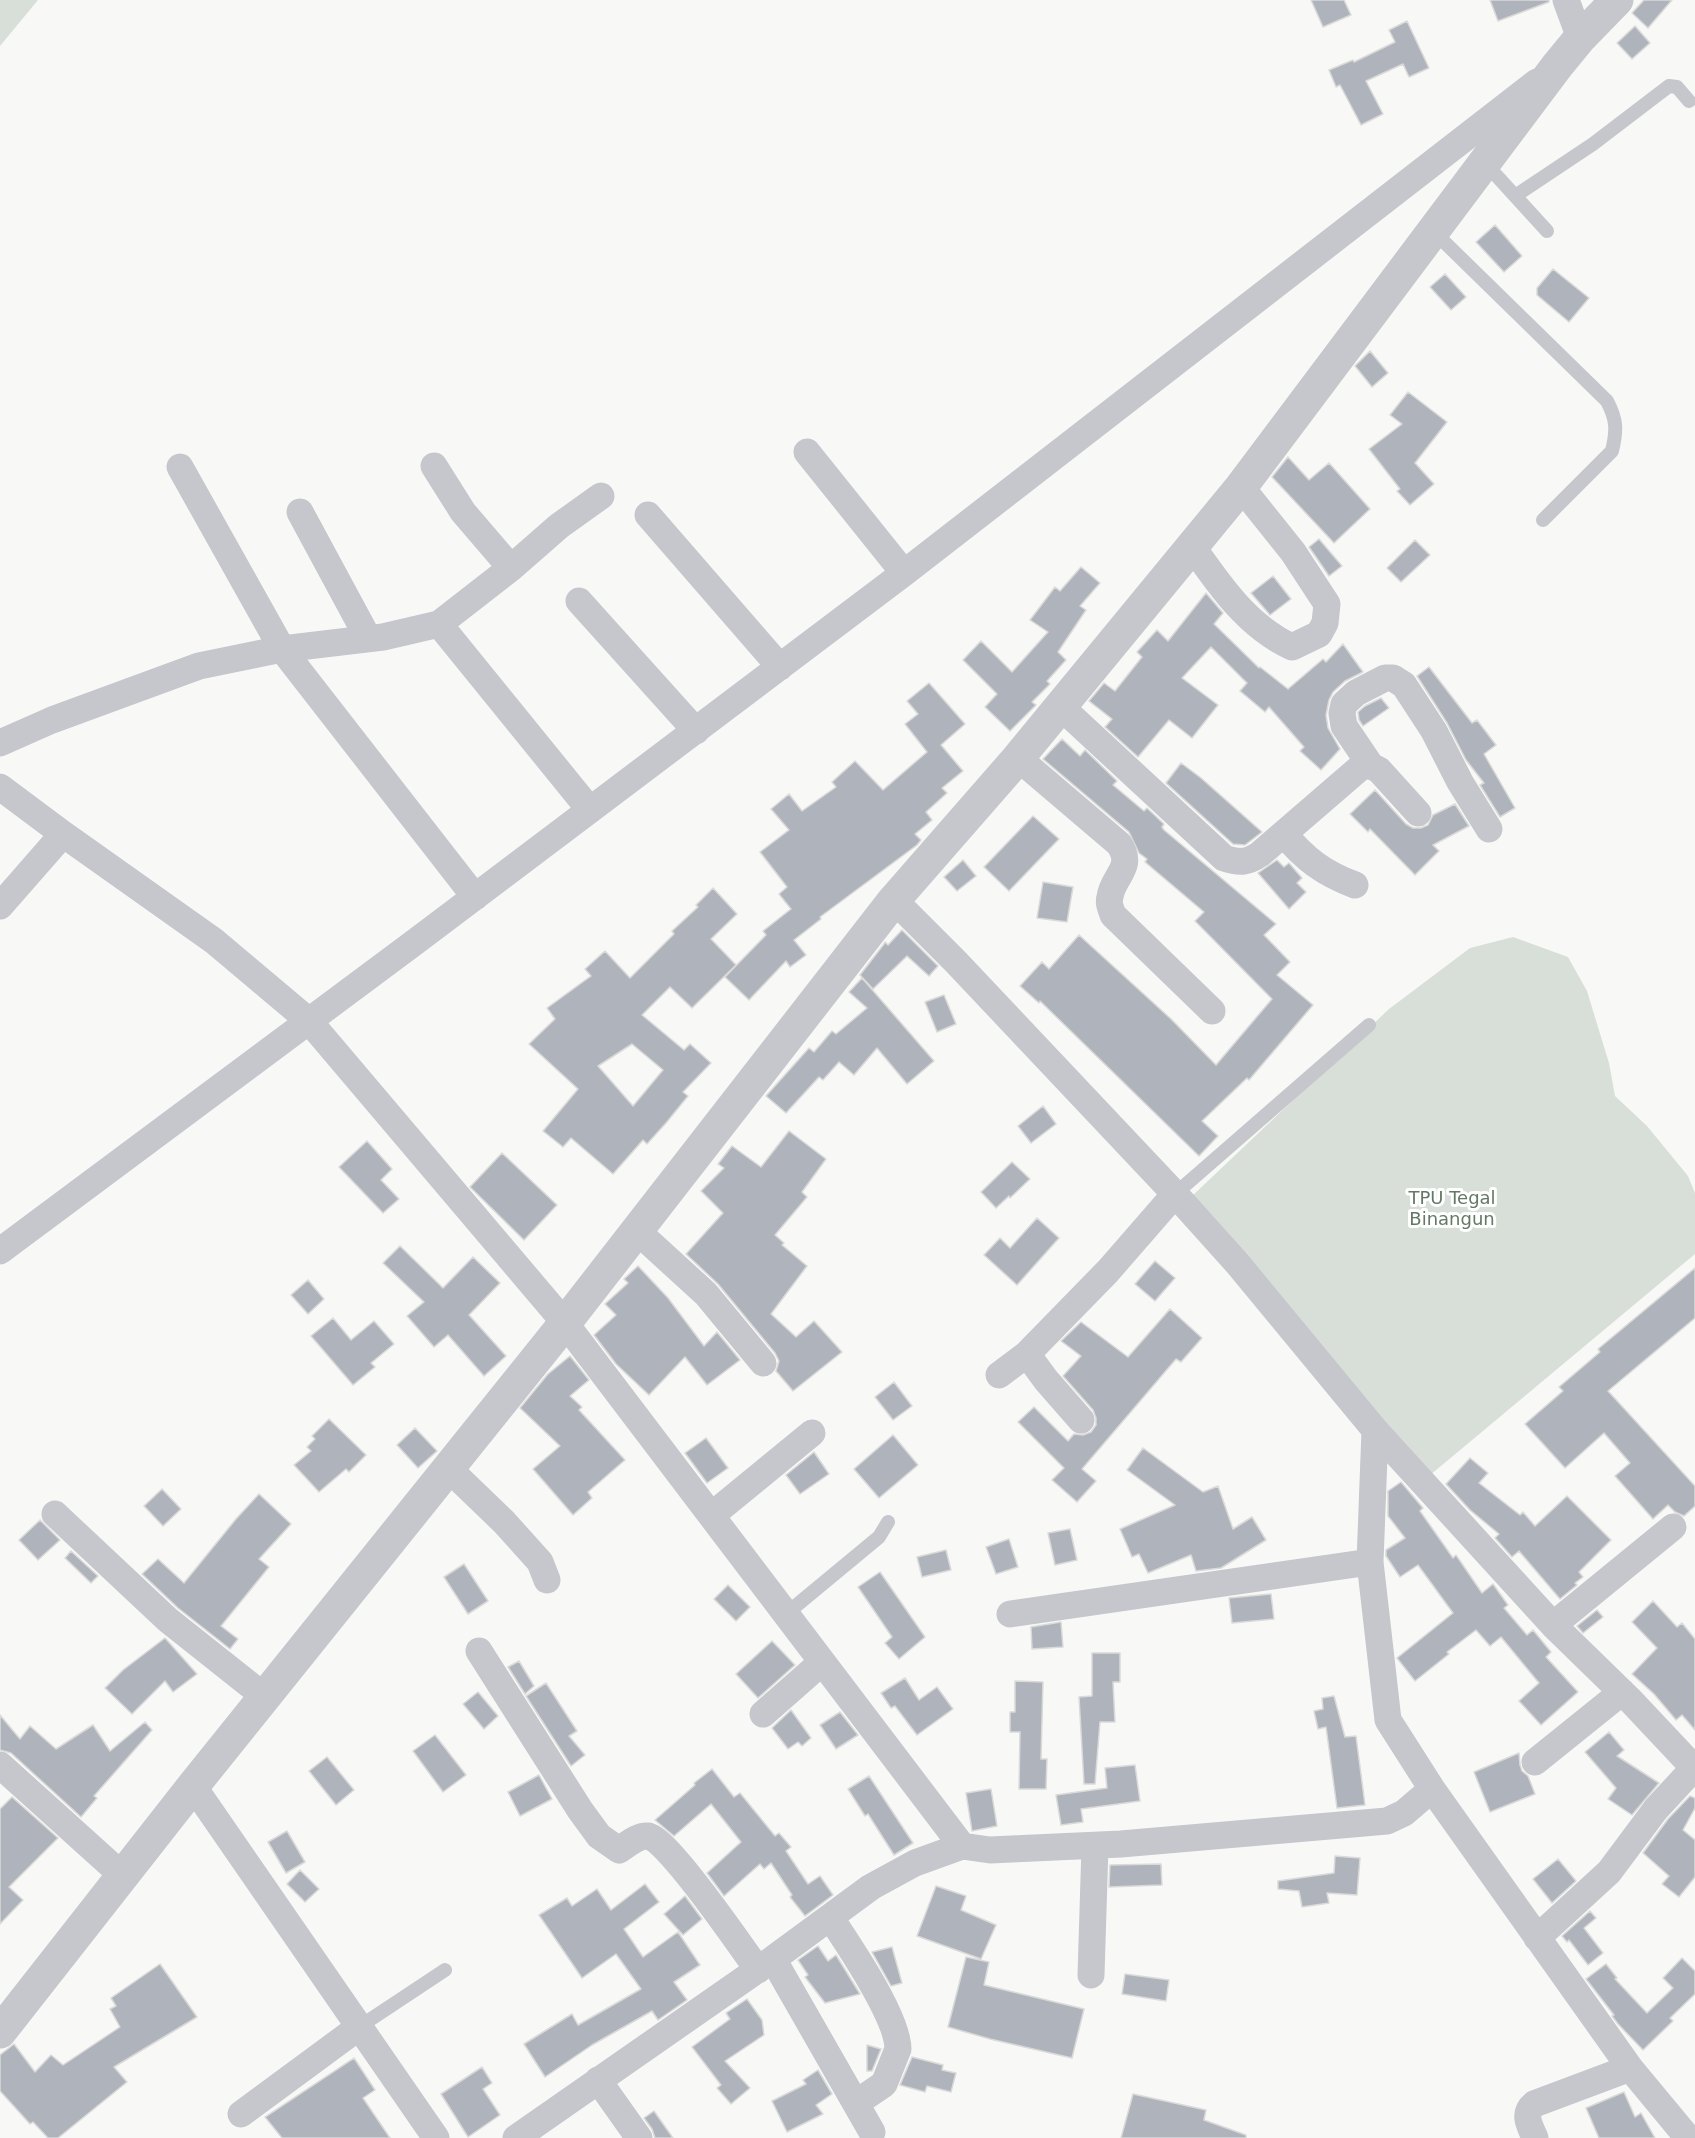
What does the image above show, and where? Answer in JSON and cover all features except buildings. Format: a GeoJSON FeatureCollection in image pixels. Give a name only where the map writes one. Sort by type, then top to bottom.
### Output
{"type":"FeatureCollection","features":[{"type":"Feature","properties":{"kind":"street"},"geometry":{"type":"LineString","coordinates":[[1566,0],[1580,38]]}},
{"type":"Feature","properties":{"kind":"street"},"geometry":{"type":"LineString","coordinates":[[0,2032],[193,1786],[566,1323],[894,900],[1018,758],[1241,487],[1557,66],[1580,38],[1617,0]]}},
{"type":"Feature","properties":{"kind":"street"},"geometry":{"type":"LineString","coordinates":[[0,1251],[475,897],[904,573],[1557,66]]}},
{"type":"Feature","properties":{"kind":"street"},"geometry":{"type":"LineString","coordinates":[[807,452],[904,573]]}},
{"type":"Feature","properties":{"kind":"street"},"geometry":{"type":"LineString","coordinates":[[434,466],[463,512],[511,568]]}},
{"type":"Feature","properties":{"kind":"street"},"geometry":{"type":"LineString","coordinates":[[180,467],[282,649],[475,897]]}},
{"type":"Feature","properties":{"kind":"street"},"geometry":{"type":"LineString","coordinates":[[1192,546],[1216,581],[1258,627],[1292,647],[1319,634],[1325,623],[1327,604],[1293,552],[1241,487]]}},
{"type":"Feature","properties":{"kind":"street"},"geometry":{"type":"LineString","coordinates":[[0,743],[52,720],[199,666],[282,649],[368,638],[439,624],[511,568],[559,526],[601,496]]}},
{"type":"Feature","properties":{"kind":"street"},"geometry":{"type":"LineString","coordinates":[[300,512],[368,638]]}},
{"type":"Feature","properties":{"kind":"street"},"geometry":{"type":"LineString","coordinates":[[648,515],[780,667]]}},
{"type":"Feature","properties":{"kind":"street"},"geometry":{"type":"LineString","coordinates":[[579,601],[696,731]]}},
{"type":"Feature","properties":{"kind":"street"},"geometry":{"type":"LineString","coordinates":[[439,624],[590,810]]}},
{"type":"Feature","properties":{"kind":"street"},"geometry":{"type":"LineString","coordinates":[[1371,766],[1344,726],[1342,713],[1344,704],[1356,693],[1385,678],[1393,678],[1404,685],[1434,731],[1460,782],[1489,829]]}},
{"type":"Feature","properties":{"kind":"street"},"geometry":{"type":"LineString","coordinates":[[1061,706],[1224,858],[1236,862],[1249,861],[1284,834],[1362,766],[1371,766],[1379,770],[1418,813]]}},
{"type":"Feature","properties":{"kind":"street"},"geometry":{"type":"LineString","coordinates":[[1018,758],[1119,844],[1126,862],[1110,895],[1113,915],[1212,1011]]}},
{"type":"Feature","properties":{"kind":"street"},"geometry":{"type":"LineString","coordinates":[[0,787],[214,941],[309,1021],[566,1323],[821,1663],[962,1846]]}},
{"type":"Feature","properties":{"kind":"street"},"geometry":{"type":"LineString","coordinates":[[0,906],[63,834]]}},
{"type":"Feature","properties":{"kind":"street"},"geometry":{"type":"LineString","coordinates":[[1284,834],[1302,855],[1315,865],[1355,885]]}},
{"type":"Feature","properties":{"kind":"street"},"geometry":{"type":"LineString","coordinates":[[894,900],[1176,1194],[1237,1263],[1375,1430],[1553,1625],[1622,1692],[1694,1768],[1656,1809],[1609,1872],[1537,1938]]}},
{"type":"Feature","properties":{"kind":"street"},"geometry":{"type":"LineString","coordinates":[[999,1375],[1027,1354],[1108,1271],[1176,1194]]}},
{"type":"Feature","properties":{"kind":"street"},"geometry":{"type":"LineString","coordinates":[[637,1231],[706,1294],[763,1363]]}},
{"type":"Feature","properties":{"kind":"street"},"geometry":{"type":"LineString","coordinates":[[1027,1354],[1081,1420]]}},
{"type":"Feature","properties":{"kind":"street"},"geometry":{"type":"LineString","coordinates":[[1375,1430],[1370,1562],[1388,1720],[1432,1789],[1630,2068],[1688,2138]]}},
{"type":"Feature","properties":{"kind":"street"},"geometry":{"type":"LineString","coordinates":[[712,1515],[812,1433]]}},
{"type":"Feature","properties":{"kind":"street"},"geometry":{"type":"LineString","coordinates":[[448,1468],[504,1522],[540,1562],[547,1580]]}},
{"type":"Feature","properties":{"kind":"street"},"geometry":{"type":"LineString","coordinates":[[55,1514],[168,1620],[265,1697]]}},
{"type":"Feature","properties":{"kind":"street"},"geometry":{"type":"LineString","coordinates":[[1553,1625],[1673,1527]]}},
{"type":"Feature","properties":{"kind":"street"},"geometry":{"type":"LineString","coordinates":[[1010,1614],[1370,1562]]}},
{"type":"Feature","properties":{"kind":"street"},"geometry":{"type":"LineString","coordinates":[[479,1651],[599,1836],[619,1850],[635,1840],[648,1836],[656,1839],[765,1964],[856,2103],[872,2132]]}},
{"type":"Feature","properties":{"kind":"street"},"geometry":{"type":"LineString","coordinates":[[763,1714],[821,1663]]}},
{"type":"Feature","properties":{"kind":"street"},"geometry":{"type":"LineString","coordinates":[[1535,1762],[1622,1692]]}},
{"type":"Feature","properties":{"kind":"street"},"geometry":{"type":"LineString","coordinates":[[0,1765],[123,1876]]}},
{"type":"Feature","properties":{"kind":"street"},"geometry":{"type":"LineString","coordinates":[[193,1786],[436,2138]]}},
{"type":"Feature","properties":{"kind":"street"},"geometry":{"type":"LineString","coordinates":[[516,2138],[871,1887],[907,1868],[962,1846],[990,1850],[1095,1846],[1387,1821],[1404,1813],[1432,1789]]}},
{"type":"Feature","properties":{"kind":"street"},"geometry":{"type":"LineString","coordinates":[[1091,1975],[1095,1846]]}},
{"type":"Feature","properties":{"kind":"street"},"geometry":{"type":"LineString","coordinates":[[830,1917],[863,1966],[888,2016],[898,2044],[884,2084],[856,2103]]}},
{"type":"Feature","properties":{"kind":"street"},"geometry":{"type":"LineString","coordinates":[[241,2114],[359,2028]]}},
{"type":"Feature","properties":{"kind":"street"},"geometry":{"type":"LineString","coordinates":[[1535,2138],[1527,2116],[1529,2108],[1534,2104],[1630,2068]]}},
{"type":"Feature","properties":{"kind":"street"},"geometry":{"type":"LineString","coordinates":[[598,2080],[639,2138]]}},
{"type":"Feature","properties":{"kind":"lane"},"geometry":{"type":"LineString","coordinates":[[1515,196],[1593,144],[1669,86],[1677,87],[1689,101]]}},
{"type":"Feature","properties":{"kind":"lane"},"geometry":{"type":"LineString","coordinates":[[1485,163],[1547,231]]}},
{"type":"Feature","properties":{"kind":"lane"},"geometry":{"type":"LineString","coordinates":[[1433,231],[1607,401],[1615,414],[1615,437],[1612,451],[1543,520]]}},
{"type":"Feature","properties":{"kind":"lane"},"geometry":{"type":"LineString","coordinates":[[1176,1194],[1369,1025]]}},
{"type":"Feature","properties":{"kind":"lane"},"geometry":{"type":"LineString","coordinates":[[786,1614],[879,1537],[888,1522]]}},
{"type":"Feature","properties":{"kind":"lane"},"geometry":{"type":"LineString","coordinates":[[359,2028],[445,1970]]}},
{"type":"Feature","properties":{"kind":"green space"},"geometry":{"type":"Polygon","coordinates":[[[0,0],[38,0],[0,46],[0,0]]]}},
{"type":"Feature","properties":{"kind":"green space","name":"TPU Tegal Binangun"},"geometry":{"type":"Polygon","coordinates":[[[1513,937],[1568,957],[1587,991],[1609,1063],[1615,1096],[1647,1126],[1688,1176],[1695,1193],[1695,1254],[1429,1476],[1190,1198],[1389,1009],[1470,948],[1513,937]]]}}]}
